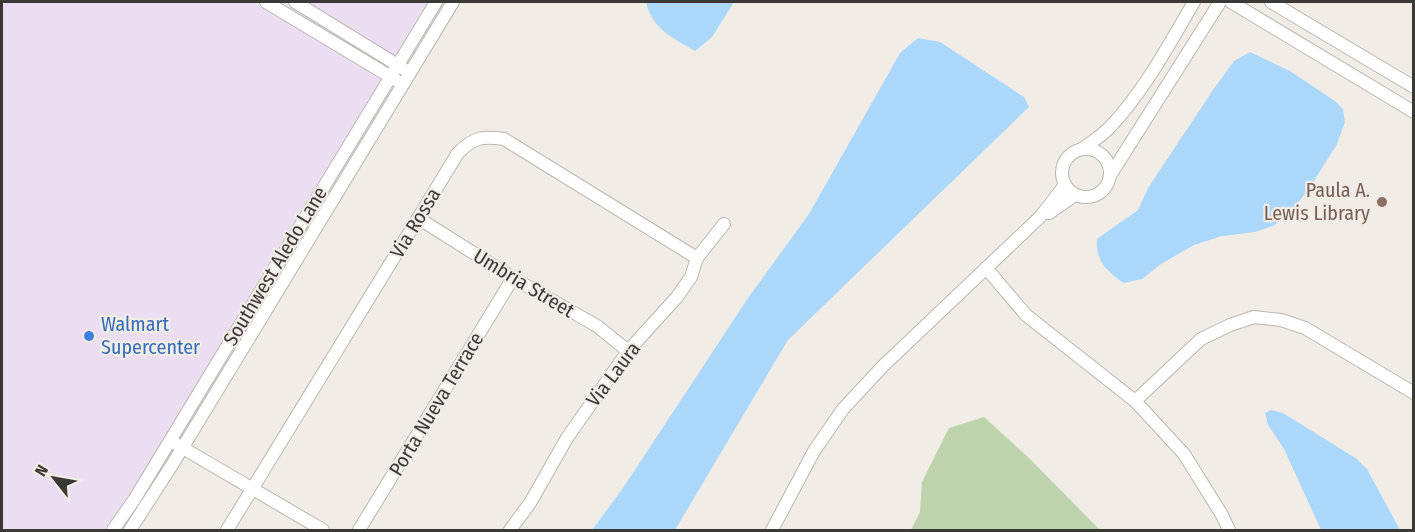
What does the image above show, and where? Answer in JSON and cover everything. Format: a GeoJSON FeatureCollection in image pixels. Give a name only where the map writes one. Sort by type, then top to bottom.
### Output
{"type":"FeatureCollection","features":[{"type":"Feature","properties":{"kind":"street"},"geometry":{"type":"LineString","coordinates":[[266,2],[403,85]]}},
{"type":"Feature","properties":{"kind":"street"},"geometry":{"type":"LineString","coordinates":[[295,2],[410,72]]}},
{"type":"Feature","properties":{"kind":"street","name":"Southwest Aledo Lane"},"geometry":{"type":"LineString","coordinates":[[113,531],[436,2]]}},
{"type":"Feature","properties":{"kind":"street","name":"Southwest Aledo Lane"},"geometry":{"type":"LineString","coordinates":[[130,531],[183,448],[453,2]]}},
{"type":"Feature","properties":{"kind":"street"},"geometry":{"type":"LineString","coordinates":[[1194,2],[1161,59],[1133,100],[1110,127],[1065,161],[1062,169],[1065,185],[1075,195],[1083,198],[1098,195],[1104,189],[1111,174],[1220,2]]}},
{"type":"Feature","properties":{"kind":"street"},"geometry":{"type":"LineString","coordinates":[[1231,2],[1413,112]]}},
{"type":"Feature","properties":{"kind":"street"},"geometry":{"type":"LineString","coordinates":[[1271,2],[1413,87]]}},
{"type":"Feature","properties":{"kind":"street","name":"Via Rossa"},"geometry":{"type":"LineString","coordinates":[[228,531],[458,153],[470,142],[486,136],[504,139],[697,258]]}},
{"type":"Feature","properties":{"kind":"street"},"geometry":{"type":"LineString","coordinates":[[1082,149],[1090,149],[1103,155],[1111,174]]}},
{"type":"Feature","properties":{"kind":"street"},"geometry":{"type":"LineString","coordinates":[[772,531],[814,451],[843,408],[883,366],[1040,217],[1065,185]]}},
{"type":"Feature","properties":{"kind":"street"},"geometry":{"type":"LineString","coordinates":[[1040,217],[1075,195]]}},
{"type":"Feature","properties":{"kind":"street","name":"Umbria Street"},"geometry":{"type":"LineString","coordinates":[[418,218],[513,278],[597,327],[628,351]]}},
{"type":"Feature","properties":{"kind":"street","name":"Via Laura"},"geometry":{"type":"LineString","coordinates":[[510,531],[530,503],[567,438],[628,351],[677,297],[691,277],[697,258],[724,224]]}},
{"type":"Feature","properties":{"kind":"street"},"geometry":{"type":"LineString","coordinates":[[986,268],[1026,315],[1135,401],[1184,454],[1222,515],[1229,531]]}},
{"type":"Feature","properties":{"kind":"street","name":"Porta Nueva Terrace"},"geometry":{"type":"LineString","coordinates":[[359,531],[513,278]]}},
{"type":"Feature","properties":{"kind":"street"},"geometry":{"type":"LineString","coordinates":[[1135,401],[1201,339],[1230,325],[1254,317],[1281,320],[1305,328],[1413,393]]}},
{"type":"Feature","properties":{"kind":"street"},"geometry":{"type":"LineString","coordinates":[[170,440],[323,531]]}},
{"type":"Feature","properties":{"kind":"shaded area"},"geometry":{"type":"Polygon","coordinates":[[[2,2],[254,2],[381,79],[128,496],[105,530],[2,530],[2,2]]]}},
{"type":"Feature","properties":{"kind":"shaded area"},"geometry":{"type":"Polygon","coordinates":[[[277,2],[284,2],[388,66],[387,68],[277,2]]]}},
{"type":"Feature","properties":{"kind":"shaded area"},"geometry":{"type":"Polygon","coordinates":[[[306,2],[428,2],[395,56],[306,2]]]}},
{"type":"Feature","properties":{"kind":"green space"},"geometry":{"type":"Polygon","coordinates":[[[984,417],[1029,458],[1100,530],[911,530],[920,512],[922,482],[949,428],[984,417]]]}},
{"type":"Feature","properties":{"kind":"water"},"geometry":{"type":"Polygon","coordinates":[[[646,2],[734,2],[712,37],[695,51],[671,37],[658,26],[646,2]]]}},
{"type":"Feature","properties":{"kind":"water"},"geometry":{"type":"Polygon","coordinates":[[[918,38],[940,42],[1024,97],[1029,107],[788,340],[675,530],[592,530],[623,488],[748,298],[809,214],[900,53],[918,38]]]}},
{"type":"Feature","properties":{"kind":"water"},"geometry":{"type":"Polygon","coordinates":[[[1250,52],[1290,71],[1335,101],[1343,109],[1345,122],[1336,146],[1289,215],[1273,226],[1255,232],[1222,236],[1194,245],[1161,264],[1142,279],[1124,283],[1103,265],[1098,253],[1097,239],[1138,210],[1148,188],[1213,90],[1234,61],[1250,52]]]}},
{"type":"Feature","properties":{"kind":"water"},"geometry":{"type":"Polygon","coordinates":[[[1271,410],[1283,413],[1357,459],[1367,469],[1400,530],[1321,530],[1284,449],[1268,425],[1265,413],[1271,410]]]}},
{"type":"Feature","properties":{"kind":"place","name":"Paula A. Lewis Library"},"geometry":{"type":"Point","coordinates":[1382,202]}},
{"type":"Feature","properties":{"kind":"place","name":"Walmart Supercenter"},"geometry":{"type":"Point","coordinates":[89,336]}}]}
